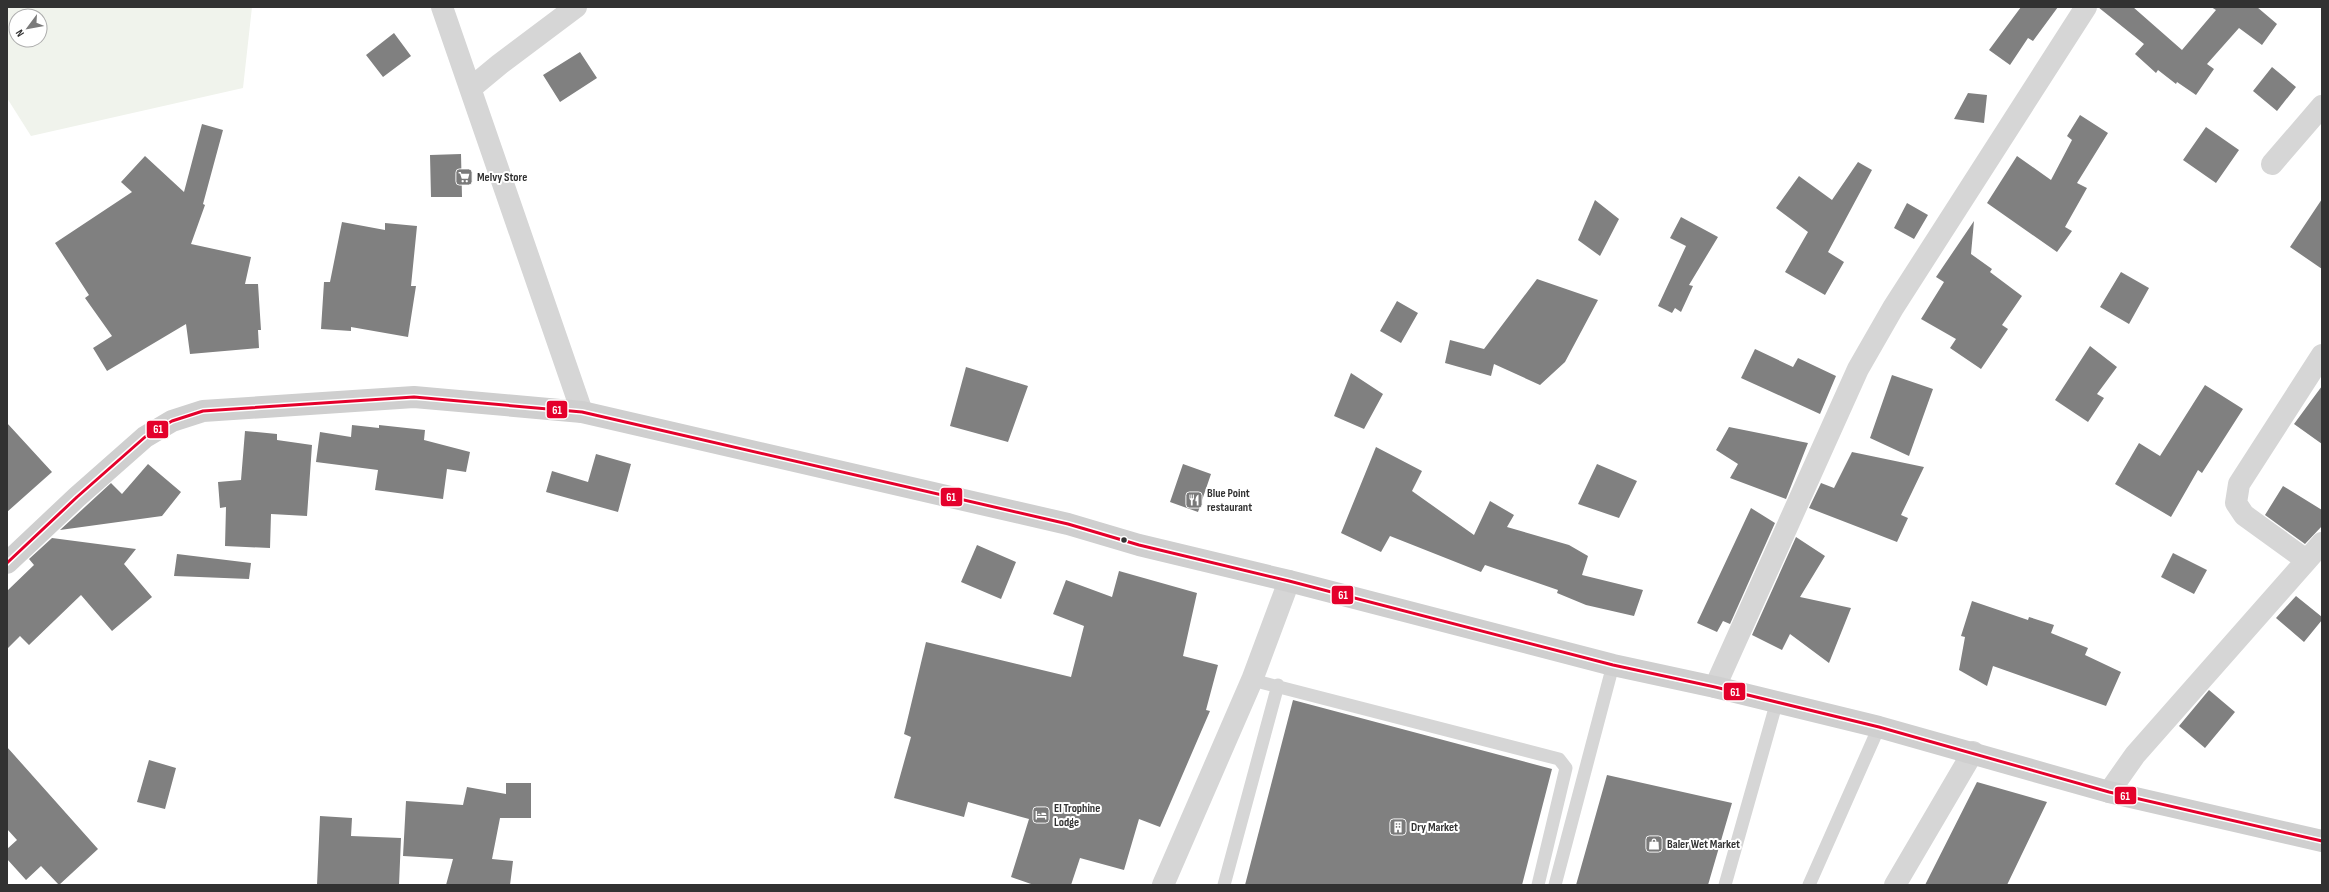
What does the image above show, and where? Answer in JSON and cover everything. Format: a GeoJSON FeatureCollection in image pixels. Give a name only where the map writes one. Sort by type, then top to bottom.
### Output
{"type":"FeatureCollection","features":[{"type":"Feature","properties":{"kind":"street"},"geometry":{"type":"LineString","coordinates":[[442,7],[582,412]]}},
{"type":"Feature","properties":{"kind":"street"},"geometry":{"type":"LineString","coordinates":[[471,88],[500,64],[576,7]]}},
{"type":"Feature","properties":{"kind":"street"},"geometry":{"type":"LineString","coordinates":[[1715,686],[1858,369],[1894,308],[2086,7]]}},
{"type":"Feature","properties":{"kind":"street"},"geometry":{"type":"LineString","coordinates":[[2272,164],[2322,106]]}},
{"type":"Feature","properties":{"kind":"street"},"geometry":{"type":"LineString","coordinates":[[2306,560],[2244,515],[2236,503],[2240,484],[2322,355]]}},
{"type":"Feature","properties":{"kind":"street"},"geometry":{"type":"LineString","coordinates":[[7,563],[77,497],[145,437],[172,422],[203,411],[414,397],[582,412],[1068,524],[1139,545],[1289,581],[1614,665],[1715,686],[1879,727],[1973,752],[2109,792],[2322,841]]}},
{"type":"Feature","properties":{"kind":"street"},"geometry":{"type":"LineString","coordinates":[[2109,792],[2135,755],[2322,542]]}},
{"type":"Feature","properties":{"kind":"street"},"geometry":{"type":"LineString","coordinates":[[1163,885],[1252,680],[1289,581]]}},
{"type":"Feature","properties":{"kind":"street"},"geometry":{"type":"LineString","coordinates":[[1895,885],[1973,752]]}},
{"type":"Feature","properties":{"kind":"lane"},"geometry":{"type":"LineString","coordinates":[[1554,885],[1614,665]]}},
{"type":"Feature","properties":{"kind":"lane"},"geometry":{"type":"LineString","coordinates":[[1252,680],[1278,685],[1560,759],[1566,768],[1538,885]]}},
{"type":"Feature","properties":{"kind":"lane"},"geometry":{"type":"LineString","coordinates":[[1224,885],[1278,685]]}},
{"type":"Feature","properties":{"kind":"lane"},"geometry":{"type":"LineString","coordinates":[[1724,885],[1777,701]]}},
{"type":"Feature","properties":{"kind":"lane"},"geometry":{"type":"LineString","coordinates":[[1809,885],[1879,727]]}},
{"type":"Feature","properties":{"kind":"shaded area"},"geometry":{"type":"Polygon","coordinates":[[[7,7],[252,7],[243,88],[31,136],[7,98],[7,7]]]}},
{"type":"Feature","properties":{"kind":"building"},"geometry":{"type":"Polygon","coordinates":[[[2021,7],[2058,7],[2033,41],[2028,38],[2010,65],[1989,50],[2021,7]]]}},
{"type":"Feature","properties":{"kind":"building"},"geometry":{"type":"Polygon","coordinates":[[[2098,7],[2133,7],[2182,50],[2216,10],[2211,7],[2257,7],[2277,24],[2262,45],[2239,28],[2207,64],[2214,69],[2196,95],[2177,82],[2176,84],[2158,70],[2156,73],[2135,54],[2144,44],[2098,7]]]}},
{"type":"Feature","properties":{"kind":"building"},"geometry":{"type":"Polygon","coordinates":[[[394,33],[411,56],[383,77],[366,55],[394,33]]]}},
{"type":"Feature","properties":{"kind":"building"},"geometry":{"type":"Polygon","coordinates":[[[580,52],[597,78],[560,102],[543,75],[580,52]]]}},
{"type":"Feature","properties":{"kind":"building"},"geometry":{"type":"Polygon","coordinates":[[[2272,67],[2296,87],[2277,111],[2253,91],[2272,67]]]}},
{"type":"Feature","properties":{"kind":"building"},"geometry":{"type":"Polygon","coordinates":[[[1968,93],[1987,95],[1984,123],[1954,119],[1968,93]]]}},
{"type":"Feature","properties":{"kind":"building"},"geometry":{"type":"Polygon","coordinates":[[[2080,115],[2108,133],[2077,183],[2087,188],[2065,227],[2072,231],[2057,252],[1987,203],[2017,156],[2051,180],[2072,140],[2067,136],[2080,115]]]}},
{"type":"Feature","properties":{"kind":"building"},"geometry":{"type":"Polygon","coordinates":[[[202,124],[223,130],[203,204],[205,205],[191,244],[251,257],[245,284],[258,284],[261,330],[258,330],[259,348],[190,354],[186,324],[107,371],[93,348],[112,336],[85,298],[89,295],[55,243],[132,192],[121,182],[145,156],[184,192],[202,124]]]}},
{"type":"Feature","properties":{"kind":"building"},"geometry":{"type":"Polygon","coordinates":[[[2206,127],[2239,150],[2216,183],[2183,160],[2206,127]]]}},
{"type":"Feature","properties":{"kind":"building"},"geometry":{"type":"Polygon","coordinates":[[[461,154],[462,197],[431,197],[430,155],[461,154]]]}},
{"type":"Feature","properties":{"kind":"building"},"geometry":{"type":"Polygon","coordinates":[[[1858,162],[1872,170],[1828,252],[1844,262],[1825,295],[1785,272],[1808,232],[1776,208],[1799,176],[1832,200],[1858,162]]]}},
{"type":"Feature","properties":{"kind":"building"},"geometry":{"type":"Polygon","coordinates":[[[2322,199],[2322,269],[2290,247],[2322,199]]]}},
{"type":"Feature","properties":{"kind":"building"},"geometry":{"type":"Polygon","coordinates":[[[1595,200],[1619,219],[1600,256],[1578,240],[1595,200]]]}},
{"type":"Feature","properties":{"kind":"building"},"geometry":{"type":"Polygon","coordinates":[[[1907,203],[1928,215],[1914,239],[1894,228],[1907,203]]]}},
{"type":"Feature","properties":{"kind":"building"},"geometry":{"type":"Polygon","coordinates":[[[1681,217],[1718,237],[1689,285],[1693,286],[1681,312],[1675,308],[1672,313],[1658,306],[1686,246],[1670,238],[1681,217]]]}},
{"type":"Feature","properties":{"kind":"building"},"geometry":{"type":"Polygon","coordinates":[[[1974,221],[1971,254],[1992,269],[1990,272],[2022,296],[2002,325],[2008,329],[1981,369],[1950,348],[1956,339],[1921,319],[1944,282],[1936,277],[1974,221]]]}},
{"type":"Feature","properties":{"kind":"building"},"geometry":{"type":"Polygon","coordinates":[[[342,222],[385,230],[385,223],[417,226],[411,286],[416,286],[408,337],[351,327],[351,331],[321,329],[324,282],[330,282],[342,222]]]}},
{"type":"Feature","properties":{"kind":"building"},"geometry":{"type":"Polygon","coordinates":[[[2121,272],[2149,288],[2129,324],[2100,307],[2121,272]]]}},
{"type":"Feature","properties":{"kind":"building"},"geometry":{"type":"Polygon","coordinates":[[[1537,279],[1598,300],[1565,362],[1540,385],[1494,364],[1491,376],[1445,363],[1450,340],[1484,349],[1537,279]]]}},
{"type":"Feature","properties":{"kind":"building"},"geometry":{"type":"Polygon","coordinates":[[[1397,301],[1418,313],[1401,343],[1380,331],[1397,301]]]}},
{"type":"Feature","properties":{"kind":"building"},"geometry":{"type":"Polygon","coordinates":[[[2090,346],[2117,367],[2097,394],[2104,398],[2088,422],[2055,400],[2090,346]]]}},
{"type":"Feature","properties":{"kind":"building"},"geometry":{"type":"Polygon","coordinates":[[[1755,349],[1793,367],[1798,358],[1836,376],[1820,414],[1741,378],[1755,349]]]}},
{"type":"Feature","properties":{"kind":"building"},"geometry":{"type":"Polygon","coordinates":[[[966,367],[1028,386],[1008,442],[950,426],[966,367]]]}},
{"type":"Feature","properties":{"kind":"building"},"geometry":{"type":"Polygon","coordinates":[[[1351,373],[1383,394],[1364,429],[1334,416],[1351,373]]]}},
{"type":"Feature","properties":{"kind":"building"},"geometry":{"type":"Polygon","coordinates":[[[1892,375],[1933,389],[1909,456],[1870,438],[1892,375]]]}},
{"type":"Feature","properties":{"kind":"building"},"geometry":{"type":"Polygon","coordinates":[[[2205,385],[2243,409],[2202,473],[2198,470],[2171,517],[2115,484],[2139,443],[2160,456],[2205,385]]]}},
{"type":"Feature","properties":{"kind":"building"},"geometry":{"type":"Polygon","coordinates":[[[2322,386],[2322,444],[2294,424],[2322,386]]]}},
{"type":"Feature","properties":{"kind":"building"},"geometry":{"type":"Polygon","coordinates":[[[7,423],[52,472],[7,512],[7,423]]]}},
{"type":"Feature","properties":{"kind":"building"},"geometry":{"type":"Polygon","coordinates":[[[352,425],[379,428],[379,425],[425,430],[424,440],[470,452],[466,472],[447,469],[443,499],[375,490],[378,470],[316,462],[320,432],[351,437],[352,425]]]}},
{"type":"Feature","properties":{"kind":"building"},"geometry":{"type":"Polygon","coordinates":[[[1729,427],[1808,443],[1786,499],[1730,478],[1738,464],[1716,450],[1729,427]]]}},
{"type":"Feature","properties":{"kind":"building"},"geometry":{"type":"Polygon","coordinates":[[[245,431],[277,434],[277,440],[312,445],[307,516],[271,514],[270,548],[225,546],[226,507],[220,508],[218,482],[241,480],[245,431]]]}},
{"type":"Feature","properties":{"kind":"building"},"geometry":{"type":"Polygon","coordinates":[[[1376,447],[1422,471],[1412,491],[1474,535],[1490,501],[1514,515],[1507,527],[1569,545],[1588,556],[1582,575],[1643,590],[1634,616],[1586,605],[1557,593],[1558,590],[1485,565],[1481,572],[1390,536],[1381,552],[1341,533],[1376,447]]]}},
{"type":"Feature","properties":{"kind":"building"},"geometry":{"type":"Polygon","coordinates":[[[1852,452],[1924,467],[1901,515],[1908,518],[1897,542],[1809,508],[1821,483],[1834,488],[1852,452]]]}},
{"type":"Feature","properties":{"kind":"building"},"geometry":{"type":"Polygon","coordinates":[[[596,454],[631,464],[618,512],[546,492],[552,471],[588,482],[596,454]]]}},
{"type":"Feature","properties":{"kind":"building"},"geometry":{"type":"Polygon","coordinates":[[[148,464],[181,492],[162,516],[60,530],[111,483],[122,494],[148,464]]]}},
{"type":"Feature","properties":{"kind":"building"},"geometry":{"type":"Polygon","coordinates":[[[1183,464],[1211,474],[1198,512],[1170,502],[1183,464]]]}},
{"type":"Feature","properties":{"kind":"building"},"geometry":{"type":"Polygon","coordinates":[[[1597,464],[1637,481],[1619,518],[1578,504],[1597,464]]]}},
{"type":"Feature","properties":{"kind":"building"},"geometry":{"type":"Polygon","coordinates":[[[2283,486],[2322,510],[2322,526],[2305,544],[2265,515],[2283,486]]]}},
{"type":"Feature","properties":{"kind":"building"},"geometry":{"type":"Polygon","coordinates":[[[1751,508],[1775,523],[1730,624],[1723,621],[1717,632],[1697,623],[1751,508]]]}},
{"type":"Feature","properties":{"kind":"building"},"geometry":{"type":"Polygon","coordinates":[[[1796,537],[1825,556],[1800,597],[1851,608],[1829,663],[1790,634],[1782,650],[1752,635],[1796,537]]]}},
{"type":"Feature","properties":{"kind":"building"},"geometry":{"type":"Polygon","coordinates":[[[52,538],[136,549],[124,564],[152,597],[112,631],[81,595],[29,645],[20,636],[7,649],[7,591],[34,565],[29,559],[52,538]]]}},
{"type":"Feature","properties":{"kind":"building"},"geometry":{"type":"Polygon","coordinates":[[[977,545],[1016,562],[1001,599],[961,582],[977,545]]]}},
{"type":"Feature","properties":{"kind":"building"},"geometry":{"type":"Polygon","coordinates":[[[2173,553],[2207,570],[2194,594],[2161,577],[2173,553]]]}},
{"type":"Feature","properties":{"kind":"building"},"geometry":{"type":"Polygon","coordinates":[[[177,554],[251,563],[249,579],[174,576],[177,554]]]}},
{"type":"Feature","properties":{"kind":"building"},"geometry":{"type":"Polygon","coordinates":[[[1119,571],[1197,593],[1183,656],[1218,665],[1206,710],[1210,711],[1160,827],[1139,819],[1124,870],[1080,858],[1071,885],[1034,885],[1011,877],[1029,819],[968,802],[964,817],[894,798],[911,737],[904,734],[926,642],[1071,677],[1084,626],[1053,614],[1066,580],[1112,597],[1119,571]]]}},
{"type":"Feature","properties":{"kind":"building"},"geometry":{"type":"Polygon","coordinates":[[[2296,596],[2322,617],[2322,620],[2304,642],[2276,618],[2296,596]]]}},
{"type":"Feature","properties":{"kind":"building"},"geometry":{"type":"Polygon","coordinates":[[[1972,601],[2028,620],[2029,617],[2054,625],[2051,633],[2088,648],[2085,655],[2121,672],[2106,706],[1993,666],[1987,686],[1959,670],[1965,637],[1961,636],[1972,601]]]}},
{"type":"Feature","properties":{"kind":"building"},"geometry":{"type":"Polygon","coordinates":[[[2209,690],[2235,712],[2205,748],[2179,726],[2209,690]]]}},
{"type":"Feature","properties":{"kind":"building","name":"Dry Market"},"geometry":{"type":"Polygon","coordinates":[[[1293,700],[1552,769],[1522,885],[1245,885],[1293,700]]]}},
{"type":"Feature","properties":{"kind":"building"},"geometry":{"type":"Polygon","coordinates":[[[7,747],[98,849],[59,885],[41,866],[26,880],[7,859],[7,849],[17,840],[7,829],[7,747]]]}},
{"type":"Feature","properties":{"kind":"building"},"geometry":{"type":"Polygon","coordinates":[[[149,760],[176,768],[165,809],[137,802],[149,760]]]}},
{"type":"Feature","properties":{"kind":"building","name":"Baler Wet Market"},"geometry":{"type":"Polygon","coordinates":[[[1607,775],[1732,803],[1708,885],[1576,885],[1607,775]]]}},
{"type":"Feature","properties":{"kind":"building"},"geometry":{"type":"Polygon","coordinates":[[[1977,782],[2047,802],[2007,885],[1925,885],[1977,782]]]}},
{"type":"Feature","properties":{"kind":"building"},"geometry":{"type":"Polygon","coordinates":[[[506,783],[531,783],[531,818],[500,818],[492,859],[513,861],[510,885],[446,885],[453,859],[403,856],[406,801],[463,805],[467,787],[506,794],[506,783]]]}},
{"type":"Feature","properties":{"kind":"building"},"geometry":{"type":"Polygon","coordinates":[[[320,816],[352,818],[351,836],[401,838],[399,885],[317,885],[320,816]]]}},
{"type":"Feature","properties":{"kind":"transit line","name":"61"},"geometry":{"type":"LineString","coordinates":[[7,563],[77,497],[145,437],[172,421],[203,411],[414,397],[582,412],[1068,524],[1139,545],[1289,581],[1613,665],[1715,687],[1879,727],[2109,792],[2322,841]]}},
{"type":"Feature","properties":{"kind":"place","name":"Melvy Store"},"geometry":{"type":"Point","coordinates":[464,177]}},
{"type":"Feature","properties":{"kind":"place","name":"Blue Point restaurant"},"geometry":{"type":"Point","coordinates":[1194,500]}},
{"type":"Feature","properties":{"kind":"place","name":"El Trophine Lodge"},"geometry":{"type":"Point","coordinates":[1041,815]}},
{"type":"Feature","properties":{"kind":"place","name":"Dry Market"},"geometry":{"type":"Point","coordinates":[1398,827]}},
{"type":"Feature","properties":{"kind":"place","name":"Baler Wet Market"},"geometry":{"type":"Point","coordinates":[1654,844]}}]}
